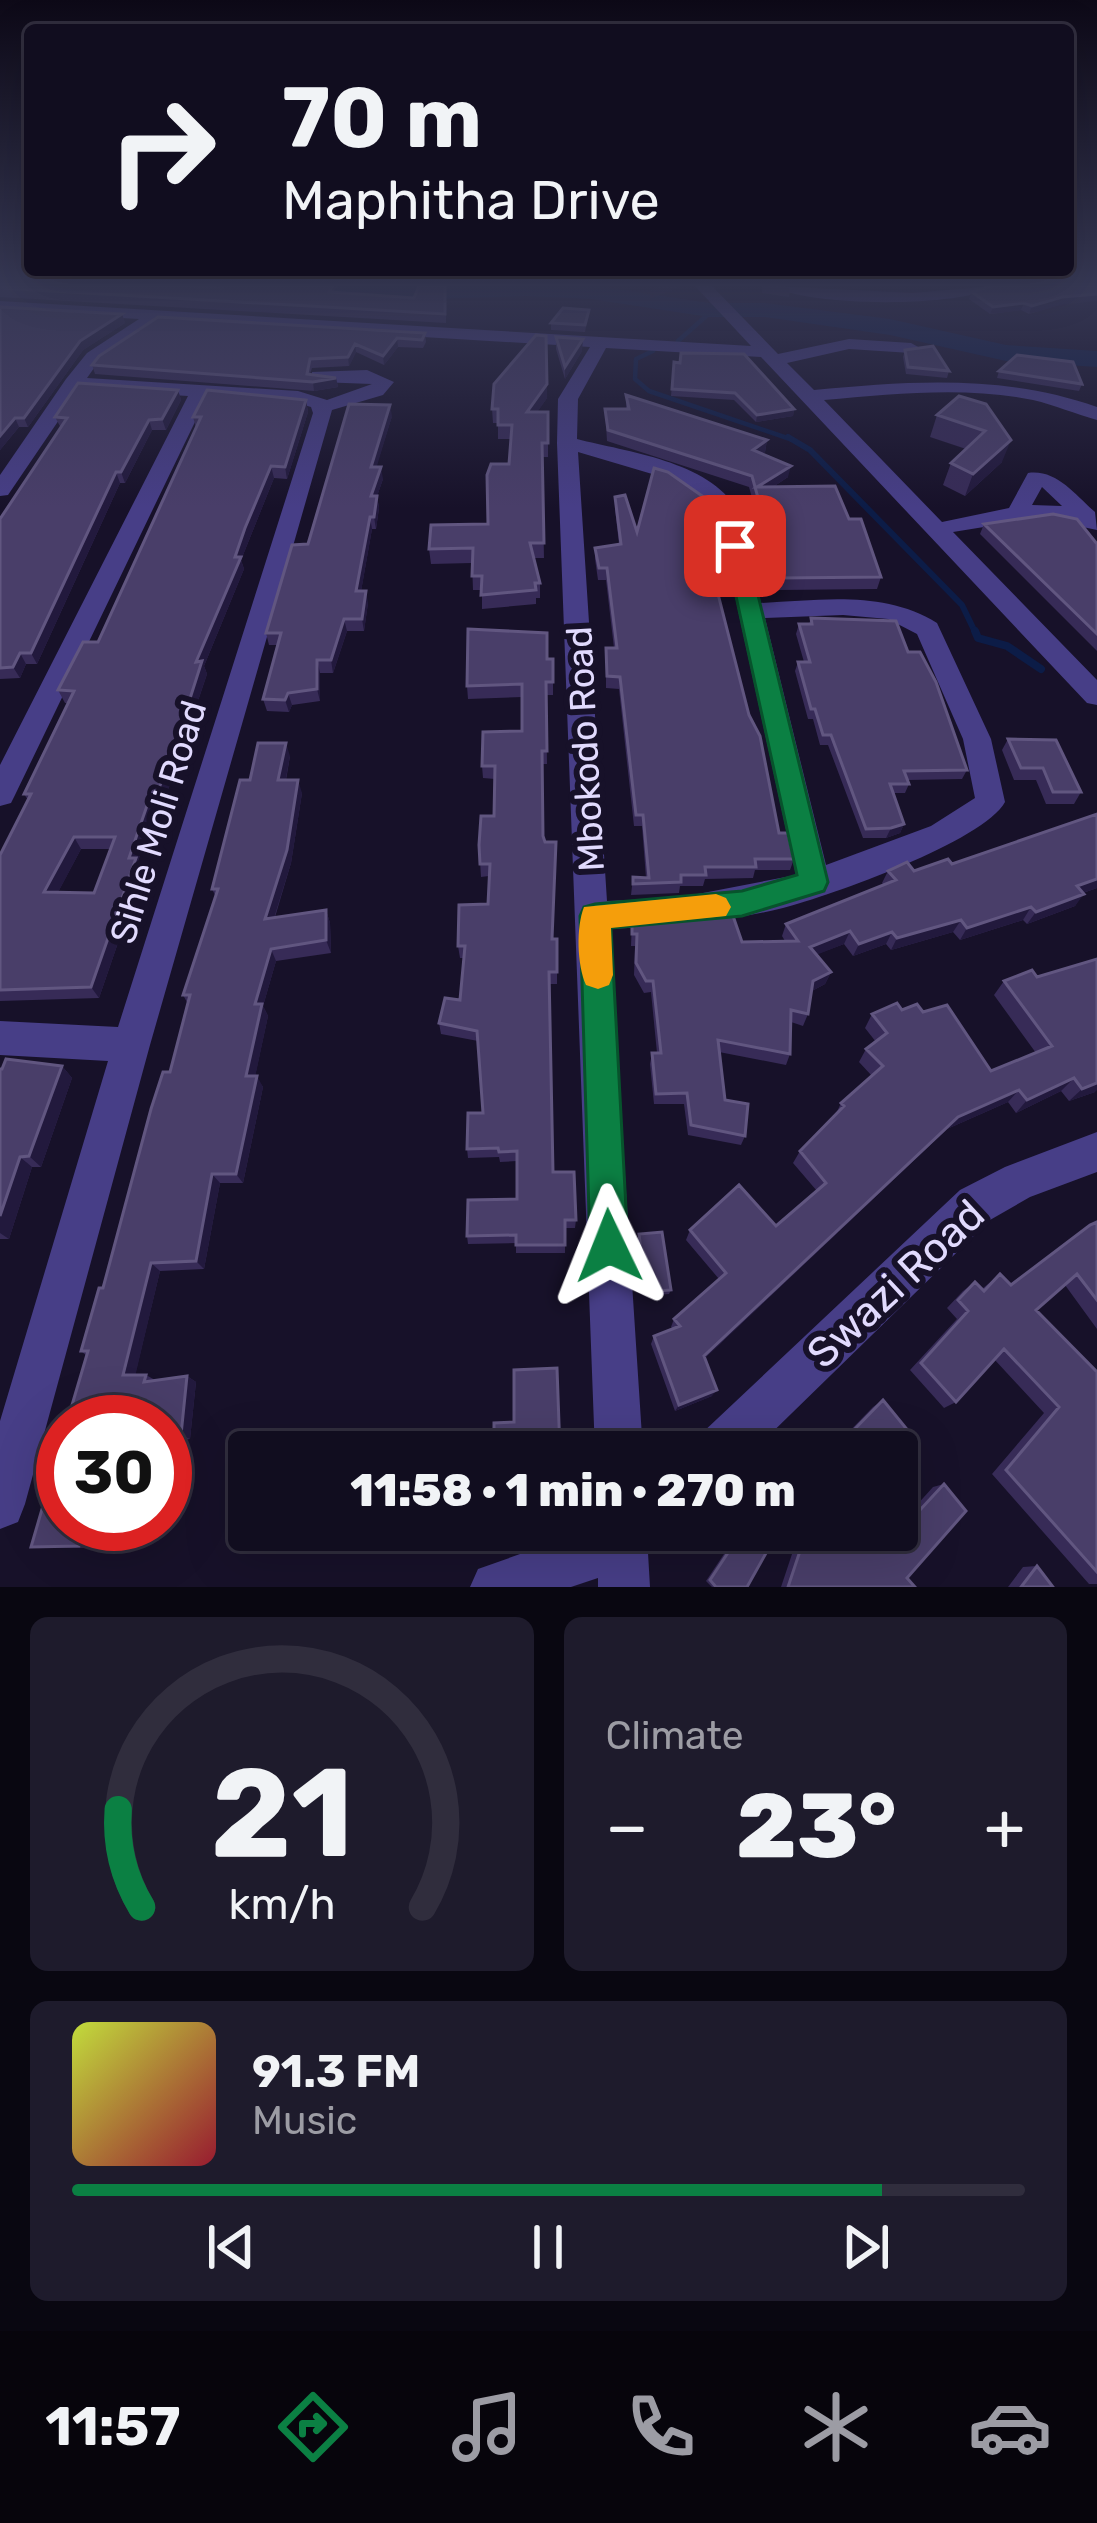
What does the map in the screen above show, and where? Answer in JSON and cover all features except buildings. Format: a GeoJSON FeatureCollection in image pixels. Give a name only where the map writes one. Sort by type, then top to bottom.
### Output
{"type":"FeatureCollection","features":[{"type":"Feature","properties":{"kind":"street"},"geometry":{"type":"LineString","coordinates":[[0,490],[92,360]]}},
{"type":"Feature","properties":{"kind":"street","name":"Mbokodo Road"},"geometry":{"type":"LineString","coordinates":[[591,360],[568,399],[567,443],[619,1431]]}},
{"type":"Feature","properties":{"kind":"street"},"geometry":{"type":"LineString","coordinates":[[774,360],[1097,696]]}},
{"type":"Feature","properties":{"kind":"street","name":"Sihle Moli Road"},"geometry":{"type":"LineString","coordinates":[[0,1504],[321,392],[298,397],[73,383]]}},
{"type":"Feature","properties":{"kind":"street"},"geometry":{"type":"LineString","coordinates":[[811,396],[1002,389],[1055,398],[1097,414]]}},
{"type":"Feature","properties":{"kind":"street"},"geometry":{"type":"LineString","coordinates":[[0,795],[200,391]]}},
{"type":"Feature","properties":{"kind":"street"},"geometry":{"type":"LineString","coordinates":[[567,443],[680,478],[712,494],[728,513],[814,882]]}},
{"type":"Feature","properties":{"kind":"street"},"geometry":{"type":"LineString","coordinates":[[1016,515],[1036,478],[1046,480],[1093,521]]}},
{"type":"Feature","properties":{"kind":"street"},"geometry":{"type":"LineString","coordinates":[[940,529],[1062,512],[1093,521]]}},
{"type":"Feature","properties":{"kind":"street"},"geometry":{"type":"LineString","coordinates":[[595,916],[742,903],[942,835],[974,818],[990,802],[988,777],[928,629],[919,621],[873,609],[750,611]]}},
{"type":"Feature","properties":{"kind":"street"},"geometry":{"type":"LineString","coordinates":[[0,1038],[131,1045]]}},
{"type":"Feature","properties":{"kind":"street","name":"Swazi Road"},"geometry":{"type":"LineString","coordinates":[[739,1431],[975,1205],[1018,1181],[1097,1152]]}},
{"type":"Feature","properties":{"kind":"street"},"geometry":{"type":"LineString","coordinates":[[496,1587],[616,1551]]}},
{"type":"Feature","properties":{"kind":"waterway"},"geometry":{"type":"LineString","coordinates":[[636,360],[635,379],[649,391],[793,440]]}},
{"type":"Feature","properties":{"kind":"waterway"},"geometry":{"type":"LineString","coordinates":[[788,437],[810,450],[962,605],[976,634]]}},
{"type":"Feature","properties":{"kind":"waterway"},"geometry":{"type":"LineString","coordinates":[[975,631],[978,638],[1007,646],[1041,669]]}},
{"type":"Feature","properties":{"kind":"slow traffic"},"geometry":{"type":"LineString","coordinates":[[598,975],[595,916],[716,907]]}},
{"type":"Feature","properties":{"kind":"route"},"geometry":{"type":"LineString","coordinates":[[609,1246],[595,916],[742,903],[814,882],[735,546]]}}]}
